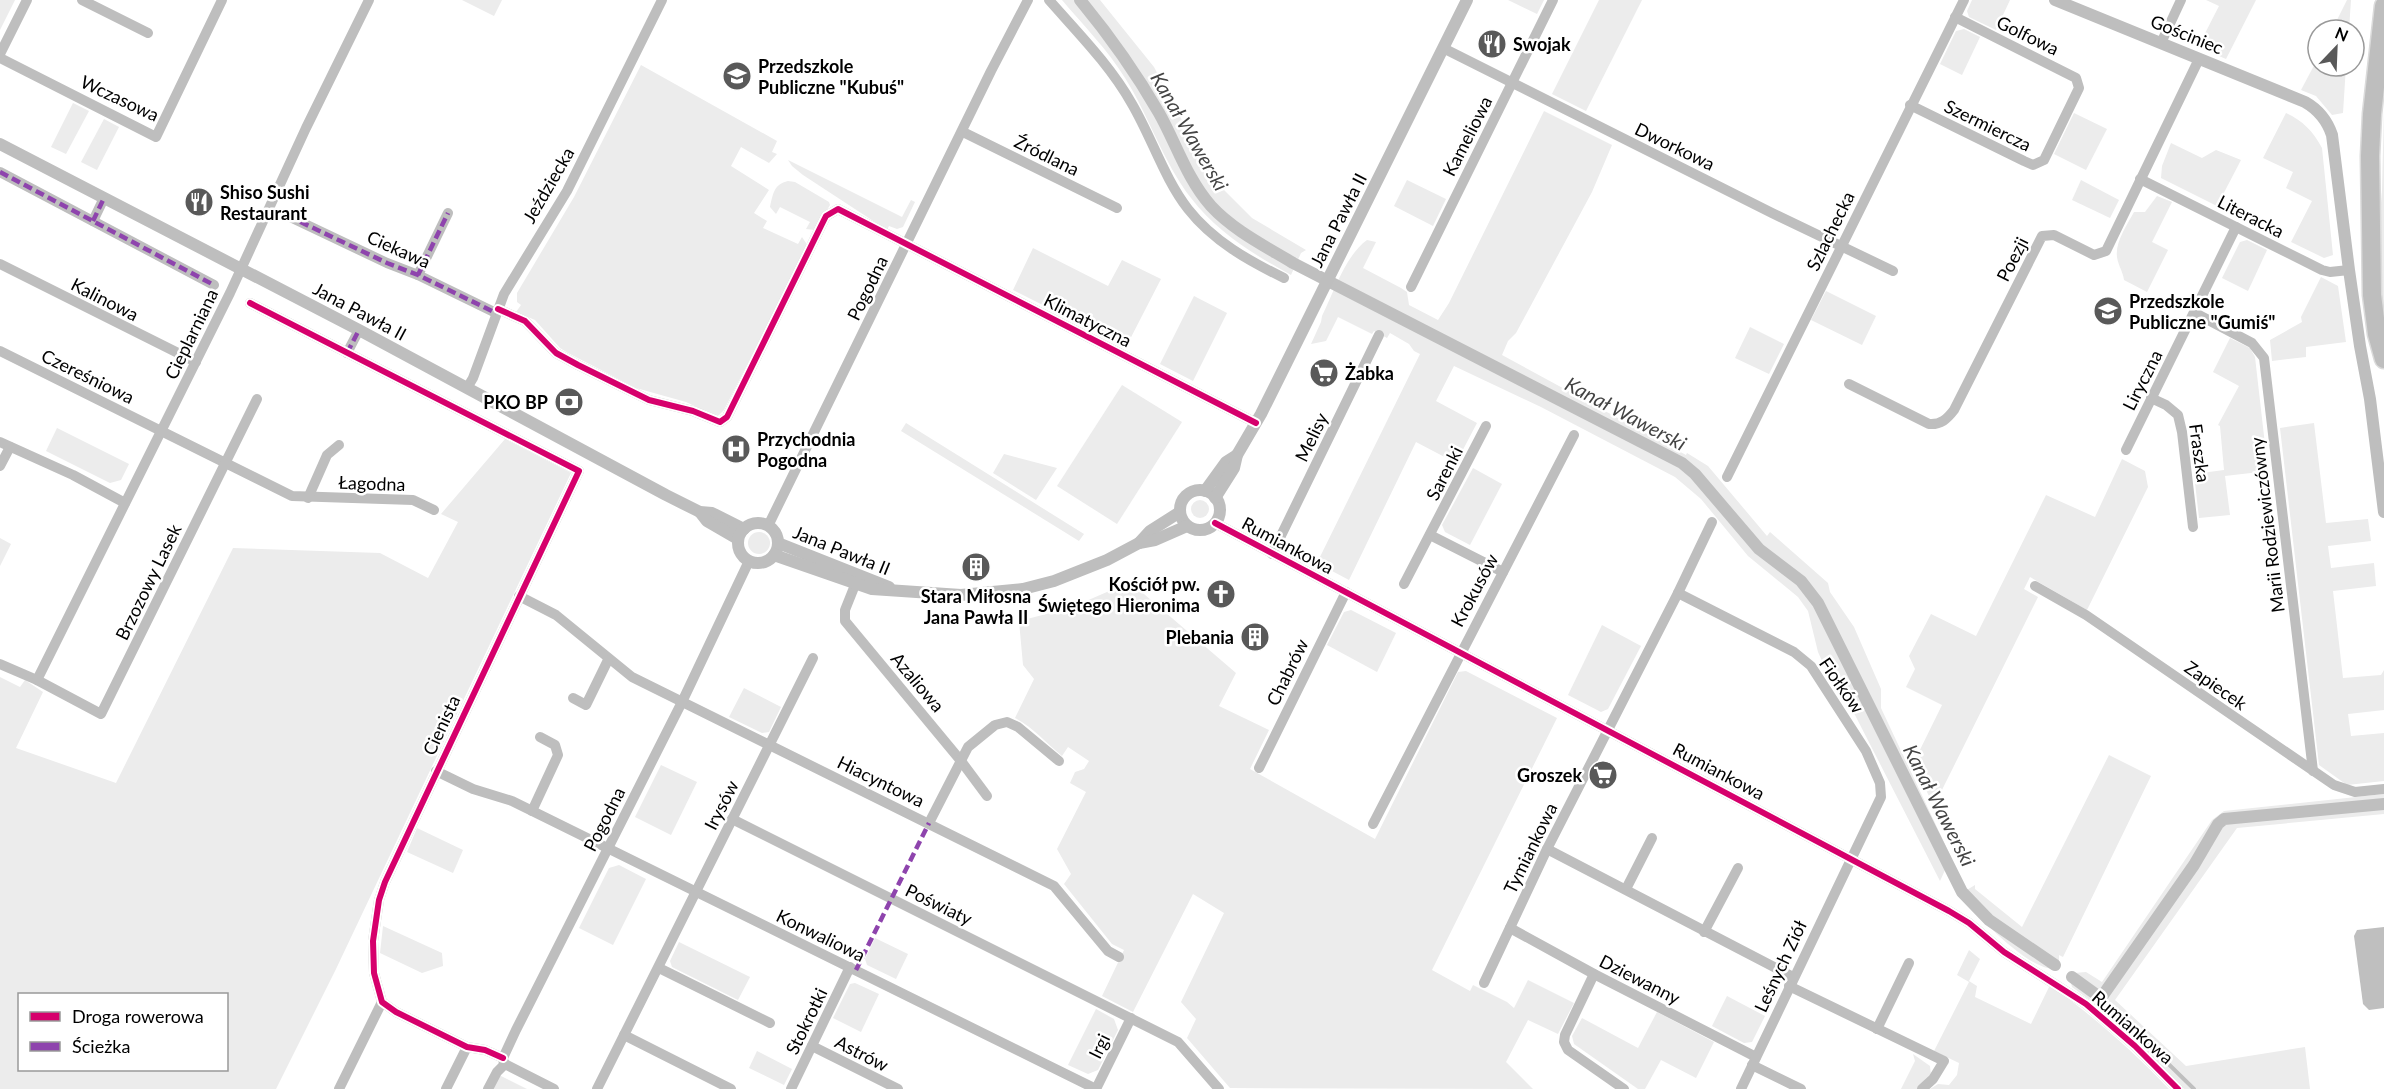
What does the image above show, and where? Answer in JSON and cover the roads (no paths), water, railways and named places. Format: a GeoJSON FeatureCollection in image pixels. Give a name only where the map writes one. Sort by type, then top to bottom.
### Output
{"type":"FeatureCollection","features":[{"type":"Feature","properties":{"kind":"highway"},"geometry":{"type":"LineString","coordinates":[[2383,6],[2370,136],[2370,246],[2372,295],[2377,334],[2384,359]]}},
{"type":"Feature","properties":{"kind":"street"},"geometry":{"type":"LineString","coordinates":[[0,56],[27,0]]}},
{"type":"Feature","properties":{"kind":"street"},"geometry":{"type":"LineString","coordinates":[[82,0],[148,33]]}},
{"type":"Feature","properties":{"kind":"street","name":"Wczasowa"},"geometry":{"type":"LineString","coordinates":[[0,56],[156,137],[222,0]]}},
{"type":"Feature","properties":{"kind":"street","name":"Cieplarniana"},"geometry":{"type":"LineString","coordinates":[[37,680],[196,362],[369,0]]}},
{"type":"Feature","properties":{"kind":"street","name":"Jeździecka"},"geometry":{"type":"LineString","coordinates":[[467,388],[473,378],[497,311],[530,249],[567,191],[662,0]]}},
{"type":"Feature","properties":{"kind":"street","name":"Pogodna"},"geometry":{"type":"LineString","coordinates":[[768,526],[1028,0]]}},
{"type":"Feature","properties":{"kind":"street"},"geometry":{"type":"LineString","coordinates":[[1049,0],[1099,56],[1132,103],[1188,209],[1219,241],[1251,262],[1284,278]]}},
{"type":"Feature","properties":{"kind":"street","name":"Jana Pawła II"},"geometry":{"type":"LineString","coordinates":[[1210,494],[1226,462],[1237,455],[1256,423],[1467,0]]}},
{"type":"Feature","properties":{"kind":"street","name":"Kameliowa"},"geometry":{"type":"LineString","coordinates":[[1410,287],[1553,0]]}},
{"type":"Feature","properties":{"kind":"street","name":"Szlachecka"},"geometry":{"type":"LineString","coordinates":[[1727,477],[1964,0]]}},
{"type":"Feature","properties":{"kind":"street","name":"Gościniec"},"geometry":{"type":"LineString","coordinates":[[2055,0],[2305,102],[2320,112],[2332,135],[2349,270]]}},
{"type":"Feature","properties":{"kind":"street"},"geometry":{"type":"LineString","coordinates":[[2161,43],[2181,0]]}},
{"type":"Feature","properties":{"kind":"street","name":"Golfowa"},"geometry":{"type":"LineString","coordinates":[[1955,17],[2071,75],[2076,78],[2079,88]]}},
{"type":"Feature","properties":{"kind":"street","name":"Dworkowa"},"geometry":{"type":"LineString","coordinates":[[1443,48],[1893,271]]}},
{"type":"Feature","properties":{"kind":"street","name":"Poezji"},"geometry":{"type":"LineString","coordinates":[[1849,384],[1929,424],[1944,421],[1954,410],[2040,238],[2045,235],[2054,235],[2094,255],[2106,251],[2199,59]]}},
{"type":"Feature","properties":{"kind":"street","name":"Szermiercza"},"geometry":{"type":"LineString","coordinates":[[1910,105],[2033,165],[2044,160],[2079,88]]}},
{"type":"Feature","properties":{"kind":"street","name":"Źródlana"},"geometry":{"type":"LineString","coordinates":[[963,132],[1117,208]]}},
{"type":"Feature","properties":{"kind":"street","name":"Jana Pawła II"},"geometry":{"type":"LineString","coordinates":[[0,144],[359,330],[571,446],[700,513],[707,521],[741,534]]}},
{"type":"Feature","properties":{"kind":"street"},"geometry":{"type":"LineString","coordinates":[[0,172],[214,285]]}},
{"type":"Feature","properties":{"kind":"street","name":"Literacka"},"geometry":{"type":"LineString","coordinates":[[2140,179],[2322,270],[2330,272],[2349,270]]}},
{"type":"Feature","properties":{"kind":"street"},"geometry":{"type":"LineString","coordinates":[[93,221],[104,198]]}},
{"type":"Feature","properties":{"kind":"street","name":"Klimatyczna"},"geometry":{"type":"LineString","coordinates":[[497,311],[533,327],[548,346],[564,358],[648,399],[693,411],[720,422],[727,417],[826,216],[838,209],[1256,423]]}},
{"type":"Feature","properties":{"kind":"street"},"geometry":{"type":"LineString","coordinates":[[418,275],[448,213]]}},
{"type":"Feature","properties":{"kind":"street","name":"Ciekawa"},"geometry":{"type":"LineString","coordinates":[[288,216],[387,263],[497,311]]}},
{"type":"Feature","properties":{"kind":"street","name":"Liryczna"},"geometry":{"type":"LineString","coordinates":[[2126,450],[2236,227]]}},
{"type":"Feature","properties":{"kind":"street","name":"Kalinowa"},"geometry":{"type":"LineString","coordinates":[[0,264],[196,362]]}},
{"type":"Feature","properties":{"kind":"street"},"geometry":{"type":"LineString","coordinates":[[2349,270],[2370,399],[2384,512]]}},
{"type":"Feature","properties":{"kind":"street"},"geometry":{"type":"LineString","coordinates":[[250,303],[347,353],[359,330]]}},
{"type":"Feature","properties":{"kind":"street","name":"Marii Rodziewiczówny"},"geometry":{"type":"LineString","coordinates":[[2195,313],[2252,342],[2264,358],[2313,771]]}},
{"type":"Feature","properties":{"kind":"street","name":"Melisy"},"geometry":{"type":"LineString","coordinates":[[1272,554],[1379,335]]}},
{"type":"Feature","properties":{"kind":"street","name":"Czereśniowa"},"geometry":{"type":"LineString","coordinates":[[0,351],[161,431]]}},
{"type":"Feature","properties":{"kind":"street","name":"Cienista"},"geometry":{"type":"LineString","coordinates":[[347,353],[579,471],[385,882],[375,924],[373,959],[375,983],[382,1002]]}},
{"type":"Feature","properties":{"kind":"street","name":"Fraszka"},"geometry":{"type":"LineString","coordinates":[[2151,398],[2178,415],[2193,527]]}},
{"type":"Feature","properties":{"kind":"street"},"geometry":{"type":"LineString","coordinates":[[225,464],[257,399]]}},
{"type":"Feature","properties":{"kind":"street","name":"Sarenki"},"geometry":{"type":"LineString","coordinates":[[1404,584],[1486,426]]}},
{"type":"Feature","properties":{"kind":"street","name":"Łagodna"},"geometry":{"type":"LineString","coordinates":[[161,431],[292,496],[413,500],[434,510]]}},
{"type":"Feature","properties":{"kind":"street","name":"Krokusów"},"geometry":{"type":"LineString","coordinates":[[1372,824],[1574,435]]}},
{"type":"Feature","properties":{"kind":"street"},"geometry":{"type":"LineString","coordinates":[[0,466],[5,444],[73,475],[125,503]]}},
{"type":"Feature","properties":{"kind":"street","name":"Łagodna"},"geometry":{"type":"LineString","coordinates":[[308,498],[327,455],[339,445]]}},
{"type":"Feature","properties":{"kind":"street","name":"Brzozowy Lasek"},"geometry":{"type":"LineString","coordinates":[[37,680],[101,714],[225,464]]}},
{"type":"Feature","properties":{"kind":"street"},"geometry":{"type":"LineString","coordinates":[[1198,490],[1210,494],[1220,511],[1215,523],[1205,530],[1192,529],[1187,526],[1180,512],[1180,506],[1187,495],[1198,490]]}},
{"type":"Feature","properties":{"kind":"street","name":"Jana Pawła II"},"geometry":{"type":"LineString","coordinates":[[1139,543],[1150,531],[1180,512]]}},
{"type":"Feature","properties":{"kind":"street"},"geometry":{"type":"LineString","coordinates":[[1608,729],[1712,522]]}},
{"type":"Feature","properties":{"kind":"street"},"geometry":{"type":"LineString","coordinates":[[756,523],[768,526],[775,533],[776,549],[765,562],[750,561],[741,554],[741,534],[756,523]]}},
{"type":"Feature","properties":{"kind":"street","name":"Rumiankowa"},"geometry":{"type":"LineString","coordinates":[[1215,523],[1461,651],[1949,911],[1969,923],[2004,952],[2086,1004],[2135,1046],[2178,1089]]}},
{"type":"Feature","properties":{"kind":"street","name":"Jana Pawła II"},"geometry":{"type":"LineString","coordinates":[[776,549],[855,585],[872,589],[961,595],[1023,589],[1081,571],[1139,543],[1155,540],[1187,526]]}},
{"type":"Feature","properties":{"kind":"street"},"geometry":{"type":"LineString","coordinates":[[1430,535],[1503,572]]}},
{"type":"Feature","properties":{"kind":"street","name":"Jana Pawła II"},"geometry":{"type":"LineString","coordinates":[[776,549],[868,578],[893,589]]}},
{"type":"Feature","properties":{"kind":"street","name":"Pogodna"},"geometry":{"type":"LineString","coordinates":[[488,1089],[504,1061],[750,561]]}},
{"type":"Feature","properties":{"kind":"street","name":"Azaliowa"},"geometry":{"type":"LineString","coordinates":[[855,585],[845,610],[845,621],[961,761],[987,796]]}},
{"type":"Feature","properties":{"kind":"street","name":"Zapiecek"},"geometry":{"type":"LineString","coordinates":[[2035,586],[2086,615],[2334,785],[2349,790],[2384,789]]}},
{"type":"Feature","properties":{"kind":"street","name":"Chabrów"},"geometry":{"type":"LineString","coordinates":[[1259,768],[1346,592]]}},
{"type":"Feature","properties":{"kind":"street","name":"Fiołków"},"geometry":{"type":"LineString","coordinates":[[1678,592],[1794,652],[1811,666],[1833,697],[1866,751],[1880,783],[1881,797],[1853,859]]}},
{"type":"Feature","properties":{"kind":"street","name":"Hiacyntowa"},"geometry":{"type":"LineString","coordinates":[[519,596],[556,615],[608,660],[632,677],[1054,886],[1108,951],[1119,957]]}},
{"type":"Feature","properties":{"kind":"street","name":"Irysów"},"geometry":{"type":"LineString","coordinates":[[597,1089],[813,658]]}},
{"type":"Feature","properties":{"kind":"street"},"geometry":{"type":"LineString","coordinates":[[573,698],[586,705],[608,660]]}},
{"type":"Feature","properties":{"kind":"street"},"geometry":{"type":"LineString","coordinates":[[0,664],[37,680]]}},
{"type":"Feature","properties":{"kind":"street"},"geometry":{"type":"LineString","coordinates":[[929,823],[968,747],[995,725],[1007,722],[1029,735],[1059,761]]}},
{"type":"Feature","properties":{"kind":"street","name":"Tymiankowa"},"geometry":{"type":"LineString","coordinates":[[1484,983],[1547,849],[1608,729]]}},
{"type":"Feature","properties":{"kind":"street"},"geometry":{"type":"LineString","coordinates":[[532,811],[558,755],[555,745],[540,737]]}},
{"type":"Feature","properties":{"kind":"street","name":"Konwaliowa"},"geometry":{"type":"LineString","coordinates":[[436,771],[473,789],[504,798],[532,811],[1096,1089]]}},
{"type":"Feature","properties":{"kind":"street","name":"Poświaty"},"geometry":{"type":"LineString","coordinates":[[732,819],[1178,1042],[1220,1089]]}},
{"type":"Feature","properties":{"kind":"street"},"geometry":{"type":"LineString","coordinates":[[1626,889],[1652,838]]}},
{"type":"Feature","properties":{"kind":"street"},"geometry":{"type":"LineString","coordinates":[[1547,849],[1626,889],[1877,1029],[1944,1061],[1933,1079],[1922,1089]]}},
{"type":"Feature","properties":{"kind":"street","name":"Leśnych Ziół"},"geometry":{"type":"LineString","coordinates":[[1741,1089],[1791,981],[1853,859]]}},
{"type":"Feature","properties":{"kind":"street"},"geometry":{"type":"LineString","coordinates":[[1704,932],[1738,868]]}},
{"type":"Feature","properties":{"kind":"street","name":"Dziewanny"},"geometry":{"type":"LineString","coordinates":[[1510,928],[1801,1089]]}},
{"type":"Feature","properties":{"kind":"street"},"geometry":{"type":"LineString","coordinates":[[1877,1029],[1909,963]]}},
{"type":"Feature","properties":{"kind":"street","name":"Stokrotki"},"geometry":{"type":"LineString","coordinates":[[791,1089],[850,967]]}},
{"type":"Feature","properties":{"kind":"street"},"geometry":{"type":"LineString","coordinates":[[659,968],[770,1023]]}},
{"type":"Feature","properties":{"kind":"street"},"geometry":{"type":"LineString","coordinates":[[1594,975],[1565,1035],[1564,1042],[1568,1050],[1624,1089]]}},
{"type":"Feature","properties":{"kind":"street"},"geometry":{"type":"LineString","coordinates":[[339,1089],[382,1002],[396,1012],[466,1047],[485,1050],[554,1089]]}},
{"type":"Feature","properties":{"kind":"street","name":"Irgi"},"geometry":{"type":"LineString","coordinates":[[1096,1089],[1131,1018]]}},
{"type":"Feature","properties":{"kind":"street"},"geometry":{"type":"LineString","coordinates":[[624,1035],[731,1089]]}},
{"type":"Feature","properties":{"kind":"street","name":"Astrów"},"geometry":{"type":"LineString","coordinates":[[812,1046],[898,1089]]}},
{"type":"Feature","properties":{"kind":"street"},"geometry":{"type":"LineString","coordinates":[[446,1089],[466,1047]]}},
{"type":"Feature","properties":{"kind":"waterway","name":"Kanał Wawerski"},"geometry":{"type":"LineString","coordinates":[[1080,0],[1141,83],[1195,184],[1211,206],[1229,223],[1293,263],[1682,463],[1695,474],[1759,549],[1801,581],[1818,603],[1962,892],[1989,920],[2055,965]]}},
{"type":"Feature","properties":{"kind":"waterway","name":"Kanał Wawerski"},"geometry":{"type":"LineString","coordinates":[[2072,977],[2101,998],[2194,865],[2218,824],[2224,819],[2384,804]]}},
{"type":"Feature","properties":{"kind":"waterway"},"geometry":{"type":"LineString","coordinates":[[2101,998],[2194,1089]]}},
{"type":"Feature","properties":{"kind":"place","name":"Swojak"},"geometry":{"type":"Point","coordinates":[1492,44]}},
{"type":"Feature","properties":{"kind":"place","name":"Przedszkole Publiczne \"Kubuś\""},"geometry":{"type":"Point","coordinates":[737,76]}},
{"type":"Feature","properties":{"kind":"place","name":"Shiso Sushi Restaurant"},"geometry":{"type":"Point","coordinates":[199,202]}},
{"type":"Feature","properties":{"kind":"place","name":"Przedszkole Publiczne \"Gumiś\""},"geometry":{"type":"Point","coordinates":[2108,311]}},
{"type":"Feature","properties":{"kind":"place","name":"Żabka"},"geometry":{"type":"Point","coordinates":[1324,373]}},
{"type":"Feature","properties":{"kind":"place","name":"PKO BP"},"geometry":{"type":"Point","coordinates":[569,402]}},
{"type":"Feature","properties":{"kind":"place","name":"Przychodnia Pogodna"},"geometry":{"type":"Point","coordinates":[736,449]}},
{"type":"Feature","properties":{"kind":"place","name":"Stara Miłosna Jana Pawła II"},"geometry":{"type":"Point","coordinates":[976,567]}},
{"type":"Feature","properties":{"kind":"place","name":"Kościół pw. Świętego Hieronima"},"geometry":{"type":"Point","coordinates":[1221,594]}},
{"type":"Feature","properties":{"kind":"place","name":"Plebania"},"geometry":{"type":"Point","coordinates":[1255,637]}},
{"type":"Feature","properties":{"kind":"place","name":"Groszek"},"geometry":{"type":"Point","coordinates":[1603,775]}}]}
